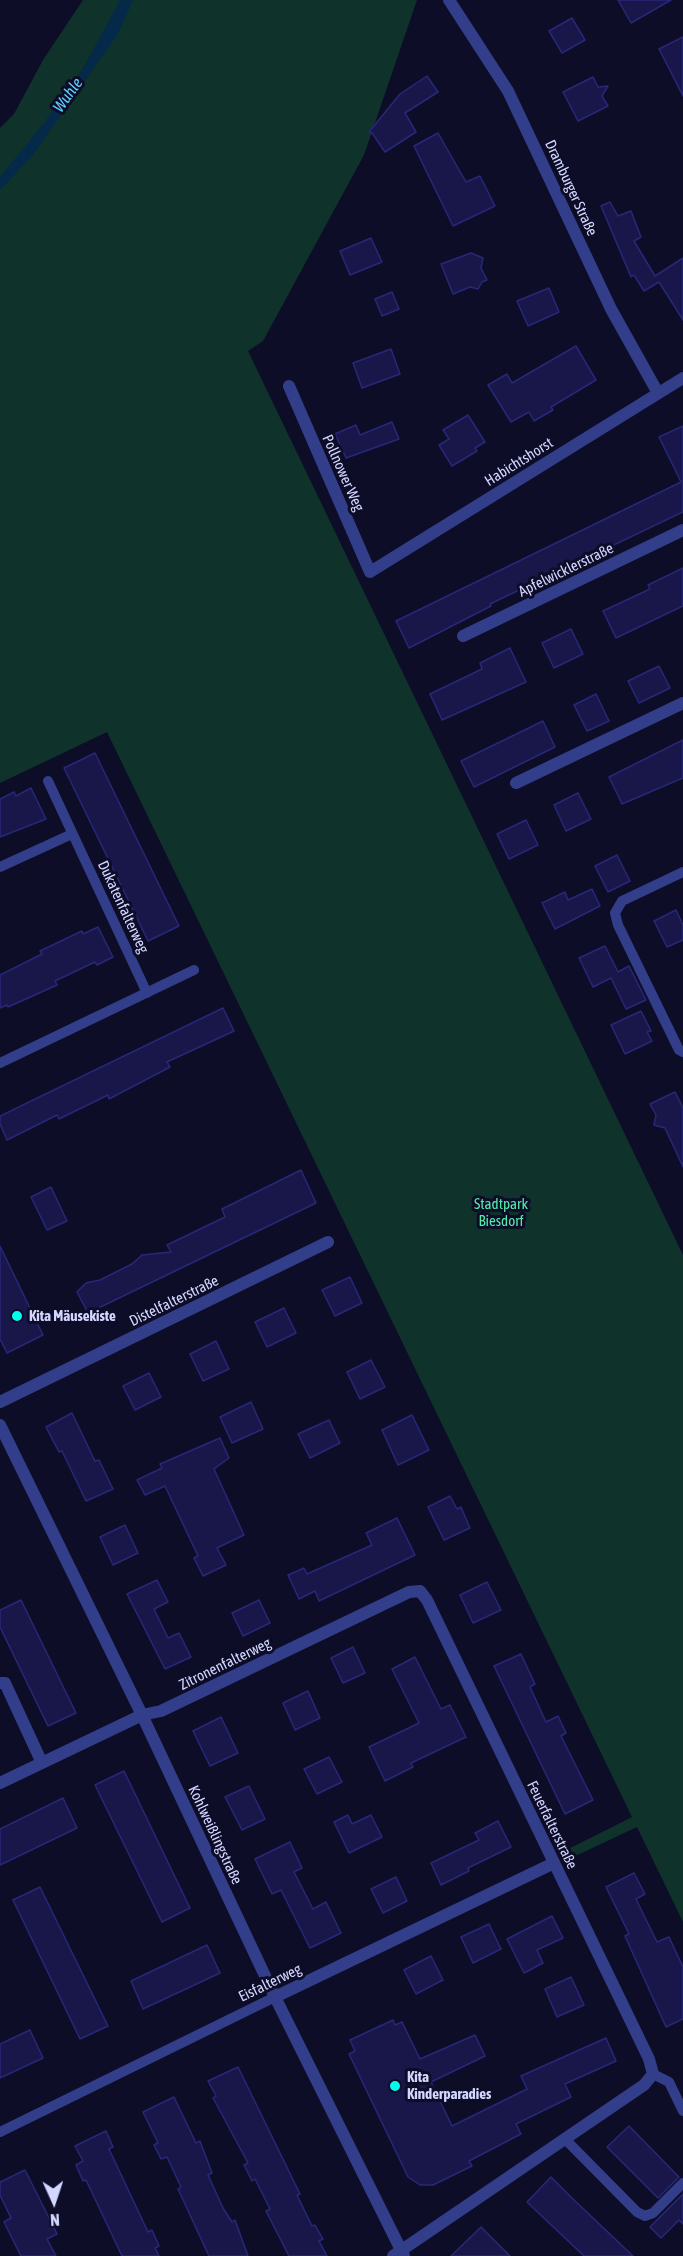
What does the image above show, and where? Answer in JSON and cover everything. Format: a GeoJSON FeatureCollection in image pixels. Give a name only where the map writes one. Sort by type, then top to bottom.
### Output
{"type":"FeatureCollection","features":[{"type":"Feature","properties":{"kind":"street","name":"Dramburger Straße"},"geometry":{"type":"LineString","coordinates":[[449,0],[508,92],[611,309],[658,393]]}},
{"type":"Feature","properties":{"kind":"street","name":"Habichtshorst"},"geometry":{"type":"LineString","coordinates":[[370,572],[683,378]]}},
{"type":"Feature","properties":{"kind":"street","name":"Pollnower Weg"},"geometry":{"type":"LineString","coordinates":[[289,386],[370,572]]}},
{"type":"Feature","properties":{"kind":"street","name":"Apfelwicklerstraße"},"geometry":{"type":"LineString","coordinates":[[462,636],[683,530]]}},
{"type":"Feature","properties":{"kind":"street"},"geometry":{"type":"LineString","coordinates":[[516,783],[683,703]]}},
{"type":"Feature","properties":{"kind":"street","name":"Distelfalterstraße"},"geometry":{"type":"LineString","coordinates":[[0,1402],[328,1242]]}},
{"type":"Feature","properties":{"kind":"street","name":"Kohlweißlingstraße"},"geometry":{"type":"LineString","coordinates":[[0,1425],[142,1715],[399,2254]]}},
{"type":"Feature","properties":{"kind":"street","name":"Zitronenfalterweg"},"geometry":{"type":"LineString","coordinates":[[0,1783],[142,1715],[161,1710],[409,1592],[420,1591]]}},
{"type":"Feature","properties":{"kind":"street","name":"Feuerfalterstraße"},"geometry":{"type":"LineString","coordinates":[[420,1591],[427,1600],[649,2059],[653,2074]]}},
{"type":"Feature","properties":{"kind":"street"},"geometry":{"type":"LineString","coordinates":[[0,1683],[5,1683],[42,1763]]}},
{"type":"Feature","properties":{"kind":"street","name":"Eisfalterweg"},"geometry":{"type":"LineString","coordinates":[[275,1997],[554,1863]]}},
{"type":"Feature","properties":{"kind":"street"},"geometry":{"type":"LineString","coordinates":[[399,2254],[644,2085],[653,2074]]}},
{"type":"Feature","properties":{"kind":"lane","name":"Dukatenfalterweg"},"geometry":{"type":"LineString","coordinates":[[48,781],[147,993]]}},
{"type":"Feature","properties":{"kind":"lane"},"geometry":{"type":"LineString","coordinates":[[0,867],[72,834]]}},
{"type":"Feature","properties":{"kind":"lane"},"geometry":{"type":"LineString","coordinates":[[683,872],[622,902],[615,913],[618,925],[679,1050],[683,1052]]}},
{"type":"Feature","properties":{"kind":"lane"},"geometry":{"type":"LineString","coordinates":[[0,1063],[194,970]]}},
{"type":"Feature","properties":{"kind":"lane","name":"Eisfalterweg"},"geometry":{"type":"LineString","coordinates":[[0,2132],[275,1997]]}},
{"type":"Feature","properties":{"kind":"lane"},"geometry":{"type":"LineString","coordinates":[[653,2074],[669,2082],[683,2111]]}},
{"type":"Feature","properties":{"kind":"lane"},"geometry":{"type":"LineString","coordinates":[[565,2139],[637,2212],[645,2216],[653,2213],[683,2183]]}},
{"type":"Feature","properties":{"kind":"green space","name":"Stadtpark Biesdorf"},"geometry":{"type":"Polygon","coordinates":[[[83,0],[417,0],[364,155],[263,341],[248,351],[683,1255],[683,1922],[637,1827],[569,1859],[566,1850],[632,1817],[107,732],[0,783],[0,128],[14,114],[43,60],[83,0]]]}},
{"type":"Feature","properties":{"kind":"water","name":"Wuhle"},"geometry":{"type":"Polygon","coordinates":[[[120,0],[133,0],[118,34],[32,156],[0,190],[0,177],[44,123],[85,65],[120,0]]]}},
{"type":"Feature","properties":{"kind":"building"},"geometry":{"type":"Polygon","coordinates":[[[618,0],[671,0],[631,23],[618,0]]]}},
{"type":"Feature","properties":{"kind":"building"},"geometry":{"type":"Polygon","coordinates":[[[572,18],[585,40],[562,53],[549,31],[572,18]]]}},
{"type":"Feature","properties":{"kind":"building"},"geometry":{"type":"Polygon","coordinates":[[[683,37],[683,96],[659,49],[683,37]]]}},
{"type":"Feature","properties":{"kind":"building"},"geometry":{"type":"Polygon","coordinates":[[[427,76],[438,92],[405,113],[416,132],[385,152],[369,132],[400,94],[427,76]]]}},
{"type":"Feature","properties":{"kind":"building"},"geometry":{"type":"Polygon","coordinates":[[[593,77],[598,87],[608,86],[602,96],[608,106],[578,121],[563,92],[593,77]]]}},
{"type":"Feature","properties":{"kind":"building"},"geometry":{"type":"Polygon","coordinates":[[[438,133],[466,182],[480,176],[495,206],[453,226],[414,146],[438,133]]]}},
{"type":"Feature","properties":{"kind":"building"},"geometry":{"type":"Polygon","coordinates":[[[610,202],[618,216],[631,211],[641,237],[634,241],[655,276],[683,258],[683,320],[659,282],[644,291],[634,275],[631,277],[601,206],[610,202]]]}},
{"type":"Feature","properties":{"kind":"building"},"geometry":{"type":"Polygon","coordinates":[[[371,238],[382,262],[350,275],[340,251],[371,238]]]}},
{"type":"Feature","properties":{"kind":"building"},"geometry":{"type":"Polygon","coordinates":[[[471,253],[483,258],[481,268],[487,280],[482,282],[478,289],[470,287],[453,294],[441,264],[471,253]]]}},
{"type":"Feature","properties":{"kind":"building"},"geometry":{"type":"Polygon","coordinates":[[[549,288],[559,312],[528,326],[517,301],[549,288]]]}},
{"type":"Feature","properties":{"kind":"building"},"geometry":{"type":"Polygon","coordinates":[[[392,292],[399,309],[382,316],[375,299],[392,292]]]}},
{"type":"Feature","properties":{"kind":"building"},"geometry":{"type":"Polygon","coordinates":[[[576,346],[596,380],[551,407],[553,410],[534,421],[529,412],[511,422],[488,385],[507,374],[512,383],[576,346]]]}},
{"type":"Feature","properties":{"kind":"building"},"geometry":{"type":"Polygon","coordinates":[[[391,349],[400,374],[362,388],[353,363],[391,349]]]}},
{"type":"Feature","properties":{"kind":"building"},"geometry":{"type":"Polygon","coordinates":[[[468,415],[485,442],[475,448],[477,451],[452,466],[439,445],[449,439],[443,430],[468,415]]]}},
{"type":"Feature","properties":{"kind":"building"},"geometry":{"type":"Polygon","coordinates":[[[392,422],[399,439],[346,458],[335,434],[356,425],[360,435],[392,422]]]}},
{"type":"Feature","properties":{"kind":"building"},"geometry":{"type":"Polygon","coordinates":[[[683,426],[683,512],[490,604],[491,606],[409,648],[396,621],[681,482],[659,437],[683,426]]]}},
{"type":"Feature","properties":{"kind":"building"},"geometry":{"type":"Polygon","coordinates":[[[683,568],[683,606],[616,638],[603,611],[650,589],[648,585],[683,568]]]}},
{"type":"Feature","properties":{"kind":"building"},"geometry":{"type":"Polygon","coordinates":[[[571,629],[583,654],[554,668],[542,643],[571,629]]]}},
{"type":"Feature","properties":{"kind":"building"},"geometry":{"type":"Polygon","coordinates":[[[510,648],[526,682],[442,720],[430,694],[482,669],[480,663],[510,648]]]}},
{"type":"Feature","properties":{"kind":"building"},"geometry":{"type":"Polygon","coordinates":[[[659,666],[670,688],[639,703],[628,681],[659,666]]]}},
{"type":"Feature","properties":{"kind":"building"},"geometry":{"type":"Polygon","coordinates":[[[596,694],[609,721],[587,731],[574,705],[596,694]]]}},
{"type":"Feature","properties":{"kind":"building"},"geometry":{"type":"Polygon","coordinates":[[[543,721],[555,747],[474,787],[461,761],[543,721]]]}},
{"type":"Feature","properties":{"kind":"building"},"geometry":{"type":"Polygon","coordinates":[[[683,740],[683,778],[622,804],[609,777],[683,740]]]}},
{"type":"Feature","properties":{"kind":"building"},"geometry":{"type":"Polygon","coordinates":[[[95,753],[179,926],[148,941],[64,768],[95,753]]]}},
{"type":"Feature","properties":{"kind":"building"},"geometry":{"type":"Polygon","coordinates":[[[31,788],[46,819],[0,837],[0,799],[14,792],[16,796],[31,788]]]}},
{"type":"Feature","properties":{"kind":"building"},"geometry":{"type":"Polygon","coordinates":[[[578,793],[591,819],[566,831],[554,805],[578,793]]]}},
{"type":"Feature","properties":{"kind":"building"},"geometry":{"type":"Polygon","coordinates":[[[526,820],[538,845],[509,859],[497,834],[526,820]]]}},
{"type":"Feature","properties":{"kind":"building"},"geometry":{"type":"Polygon","coordinates":[[[617,855],[630,881],[608,892],[595,866],[617,855]]]}},
{"type":"Feature","properties":{"kind":"building"},"geometry":{"type":"Polygon","coordinates":[[[592,889],[600,906],[555,929],[542,903],[565,892],[568,900],[592,889]]]}},
{"type":"Feature","properties":{"kind":"building"},"geometry":{"type":"Polygon","coordinates":[[[676,910],[683,925],[683,940],[667,947],[654,921],[676,910]]]}},
{"type":"Feature","properties":{"kind":"building"},"geometry":{"type":"Polygon","coordinates":[[[98,927],[113,957],[97,965],[95,962],[55,981],[57,985],[8,1007],[7,1005],[0,1008],[0,975],[42,954],[40,951],[82,931],[83,934],[98,927]]]}},
{"type":"Feature","properties":{"kind":"building"},"geometry":{"type":"Polygon","coordinates":[[[605,946],[618,972],[629,966],[646,1000],[626,1009],[611,978],[593,987],[579,958],[605,946]]]}},
{"type":"Feature","properties":{"kind":"building"},"geometry":{"type":"Polygon","coordinates":[[[223,1008],[234,1031],[167,1062],[170,1067],[109,1099],[108,1095],[59,1119],[57,1115],[7,1140],[0,1124],[0,1116],[223,1008]]]}},
{"type":"Feature","properties":{"kind":"building"},"geometry":{"type":"Polygon","coordinates":[[[641,1011],[651,1031],[647,1032],[652,1041],[625,1054],[611,1025],[641,1011]]]}},
{"type":"Feature","properties":{"kind":"building"},"geometry":{"type":"Polygon","coordinates":[[[675,1092],[683,1108],[683,1167],[665,1128],[654,1125],[656,1115],[650,1104],[675,1092]]]}},
{"type":"Feature","properties":{"kind":"building"},"geometry":{"type":"Polygon","coordinates":[[[301,1170],[316,1203],[88,1313],[77,1292],[86,1283],[100,1280],[132,1264],[142,1255],[171,1252],[167,1245],[225,1217],[222,1209],[301,1170]]]}},
{"type":"Feature","properties":{"kind":"building"},"geometry":{"type":"Polygon","coordinates":[[[51,1187],[67,1221],[47,1230],[31,1197],[51,1187]]]}},
{"type":"Feature","properties":{"kind":"building","name":"Kita Mäusekiste"},"geometry":{"type":"Polygon","coordinates":[[[0,1246],[43,1335],[7,1353],[0,1339],[0,1246]]]}},
{"type":"Feature","properties":{"kind":"building"},"geometry":{"type":"Polygon","coordinates":[[[350,1277],[362,1303],[335,1316],[322,1290],[350,1277]]]}},
{"type":"Feature","properties":{"kind":"building"},"geometry":{"type":"Polygon","coordinates":[[[284,1308],[296,1333],[267,1347],[255,1322],[284,1308]]]}},
{"type":"Feature","properties":{"kind":"building"},"geometry":{"type":"Polygon","coordinates":[[[216,1341],[229,1369],[203,1381],[190,1354],[216,1341]]]}},
{"type":"Feature","properties":{"kind":"building"},"geometry":{"type":"Polygon","coordinates":[[[371,1360],[385,1387],[360,1399],[347,1372],[371,1360]]]}},
{"type":"Feature","properties":{"kind":"building"},"geometry":{"type":"Polygon","coordinates":[[[149,1373],[161,1397],[135,1410],[123,1386],[149,1373]]]}},
{"type":"Feature","properties":{"kind":"building"},"geometry":{"type":"Polygon","coordinates":[[[251,1402],[263,1429],[232,1443],[220,1417],[251,1402]]]}},
{"type":"Feature","properties":{"kind":"building"},"geometry":{"type":"Polygon","coordinates":[[[72,1413],[95,1461],[99,1460],[113,1489],[86,1501],[62,1451],[59,1452],[46,1427],[72,1413]]]}},
{"type":"Feature","properties":{"kind":"building"},"geometry":{"type":"Polygon","coordinates":[[[412,1415],[429,1450],[398,1465],[382,1430],[412,1415]]]}},
{"type":"Feature","properties":{"kind":"building"},"geometry":{"type":"Polygon","coordinates":[[[329,1420],[340,1443],[310,1458],[298,1434],[329,1420]]]}},
{"type":"Feature","properties":{"kind":"building"},"geometry":{"type":"Polygon","coordinates":[[[220,1438],[229,1458],[214,1469],[244,1535],[217,1548],[226,1565],[203,1576],[194,1558],[198,1556],[165,1486],[145,1495],[137,1480],[162,1468],[160,1464],[220,1438]]]}},
{"type":"Feature","properties":{"kind":"building"},"geometry":{"type":"Polygon","coordinates":[[[450,1496],[457,1509],[461,1507],[470,1528],[444,1540],[428,1507],[450,1496]]]}},
{"type":"Feature","properties":{"kind":"building"},"geometry":{"type":"Polygon","coordinates":[[[397,1518],[415,1555],[319,1601],[315,1591],[299,1599],[288,1575],[304,1568],[307,1574],[372,1545],[366,1533],[397,1518]]]}},
{"type":"Feature","properties":{"kind":"building"},"geometry":{"type":"Polygon","coordinates":[[[125,1525],[138,1553],[113,1565],[100,1537],[125,1525]]]}},
{"type":"Feature","properties":{"kind":"building"},"geometry":{"type":"Polygon","coordinates":[[[157,1580],[168,1602],[154,1609],[168,1638],[179,1633],[191,1657],[165,1669],[127,1594],[157,1580]]]}},
{"type":"Feature","properties":{"kind":"building"},"geometry":{"type":"Polygon","coordinates":[[[487,1582],[501,1610],[473,1623],[460,1595],[487,1582]]]}},
{"type":"Feature","properties":{"kind":"building"},"geometry":{"type":"Polygon","coordinates":[[[21,1600],[76,1713],[48,1726],[0,1627],[0,1610],[21,1600]]]}},
{"type":"Feature","properties":{"kind":"building"},"geometry":{"type":"Polygon","coordinates":[[[259,1600],[270,1623],[243,1636],[232,1613],[259,1600]]]}},
{"type":"Feature","properties":{"kind":"building"},"geometry":{"type":"Polygon","coordinates":[[[353,1647],[365,1673],[343,1683],[331,1658],[353,1647]]]}},
{"type":"Feature","properties":{"kind":"building"},"geometry":{"type":"Polygon","coordinates":[[[521,1654],[535,1684],[530,1687],[546,1722],[558,1716],[566,1733],[561,1736],[593,1800],[565,1814],[494,1666],[521,1654]]]}},
{"type":"Feature","properties":{"kind":"building"},"geometry":{"type":"Polygon","coordinates":[[[415,1657],[441,1709],[450,1705],[466,1737],[411,1763],[413,1767],[385,1781],[369,1747],[419,1723],[392,1669],[415,1657]]]}},
{"type":"Feature","properties":{"kind":"building"},"geometry":{"type":"Polygon","coordinates":[[[308,1691],[320,1718],[295,1730],[283,1703],[308,1691]]]}},
{"type":"Feature","properties":{"kind":"building"},"geometry":{"type":"Polygon","coordinates":[[[221,1717],[238,1753],[210,1766],[193,1731],[221,1717]]]}},
{"type":"Feature","properties":{"kind":"building"},"geometry":{"type":"Polygon","coordinates":[[[329,1757],[342,1782],[317,1794],[304,1769],[329,1757]]]}},
{"type":"Feature","properties":{"kind":"building"},"geometry":{"type":"Polygon","coordinates":[[[124,1771],[190,1908],[162,1922],[95,1785],[124,1771]]]}},
{"type":"Feature","properties":{"kind":"building"},"geometry":{"type":"Polygon","coordinates":[[[249,1786],[265,1819],[242,1830],[225,1797],[249,1786]]]}},
{"type":"Feature","properties":{"kind":"building"},"geometry":{"type":"Polygon","coordinates":[[[63,1798],[77,1828],[0,1865],[0,1829],[63,1798]]]}},
{"type":"Feature","properties":{"kind":"building"},"geometry":{"type":"Polygon","coordinates":[[[348,1815],[352,1824],[371,1815],[382,1837],[349,1853],[334,1822],[348,1815]]]}},
{"type":"Feature","properties":{"kind":"building"},"geometry":{"type":"Polygon","coordinates":[[[498,1821],[511,1847],[468,1868],[469,1871],[441,1885],[431,1863],[479,1840],[475,1833],[498,1821]]]}},
{"type":"Feature","properties":{"kind":"building"},"geometry":{"type":"Polygon","coordinates":[[[290,1842],[302,1868],[294,1872],[313,1909],[326,1902],[341,1933],[310,1948],[281,1890],[272,1894],[255,1859],[290,1842]]]}},
{"type":"Feature","properties":{"kind":"building"},"geometry":{"type":"Polygon","coordinates":[[[634,1873],[645,1894],[636,1899],[657,1942],[669,1937],[683,1967],[683,2019],[666,2027],[625,1936],[629,1934],[606,1887],[634,1873]]]}},
{"type":"Feature","properties":{"kind":"building"},"geometry":{"type":"Polygon","coordinates":[[[396,1877],[407,1901],[383,1913],[371,1889],[396,1877]]]}},
{"type":"Feature","properties":{"kind":"building"},"geometry":{"type":"Polygon","coordinates":[[[40,1887],[108,2026],[80,2039],[13,1900],[40,1887]]]}},
{"type":"Feature","properties":{"kind":"building"},"geometry":{"type":"Polygon","coordinates":[[[552,1916],[563,1938],[537,1950],[543,1963],[524,1973],[507,1939],[552,1916]]]}},
{"type":"Feature","properties":{"kind":"building"},"geometry":{"type":"Polygon","coordinates":[[[489,1924],[501,1949],[473,1963],[461,1937],[489,1924]]]}},
{"type":"Feature","properties":{"kind":"building"},"geometry":{"type":"Polygon","coordinates":[[[207,1945],[220,1973],[143,2009],[131,1981],[207,1945]]]}},
{"type":"Feature","properties":{"kind":"building"},"geometry":{"type":"Polygon","coordinates":[[[431,1956],[443,1980],[416,1994],[404,1970],[431,1956]]]}},
{"type":"Feature","properties":{"kind":"building"},"geometry":{"type":"Polygon","coordinates":[[[571,1977],[584,2005],[557,2017],[545,1989],[571,1977]]]}},
{"type":"Feature","properties":{"kind":"building"},"geometry":{"type":"Polygon","coordinates":[[[393,2020],[395,2025],[402,2022],[420,2059],[475,2035],[485,2056],[431,2082],[452,2126],[527,2089],[521,2076],[606,2038],[616,2061],[565,2084],[571,2097],[516,2124],[521,2134],[469,2161],[472,2166],[433,2185],[420,2185],[408,2177],[349,2054],[355,2051],[350,2040],[393,2020]]]}},
{"type":"Feature","properties":{"kind":"building"},"geometry":{"type":"Polygon","coordinates":[[[30,2030],[43,2058],[0,2078],[0,2044],[30,2030]]]}},
{"type":"Feature","properties":{"kind":"building"},"geometry":{"type":"Polygon","coordinates":[[[238,2067],[300,2194],[297,2195],[312,2226],[315,2225],[323,2239],[319,2241],[327,2256],[289,2256],[266,2211],[270,2209],[255,2179],[252,2181],[244,2165],[248,2163],[213,2098],[216,2096],[208,2081],[238,2067]]]}},
{"type":"Feature","properties":{"kind":"building"},"geometry":{"type":"Polygon","coordinates":[[[174,2097],[196,2143],[200,2141],[212,2173],[208,2175],[223,2208],[232,2222],[235,2220],[248,2256],[209,2256],[178,2189],[181,2187],[167,2157],[161,2159],[154,2145],[158,2143],[143,2112],[174,2097]]]}},
{"type":"Feature","properties":{"kind":"building"},"geometry":{"type":"Polygon","coordinates":[[[629,2126],[679,2177],[658,2198],[607,2147],[629,2126]]]}},
{"type":"Feature","properties":{"kind":"building"},"geometry":{"type":"Polygon","coordinates":[[[106,2131],[113,2147],[109,2149],[148,2232],[152,2230],[159,2246],[155,2248],[159,2256],[122,2256],[86,2180],[83,2181],[76,2165],[83,2161],[75,2146],[106,2131]]]}},
{"type":"Feature","properties":{"kind":"building"},"geometry":{"type":"Polygon","coordinates":[[[25,2170],[57,2234],[47,2239],[56,2256],[21,2256],[4,2222],[11,2218],[0,2195],[0,2182],[25,2170]]]}},
{"type":"Feature","properties":{"kind":"building"},"geometry":{"type":"Polygon","coordinates":[[[551,2177],[633,2256],[584,2256],[527,2202],[551,2177]]]}},
{"type":"Feature","properties":{"kind":"building"},"geometry":{"type":"Polygon","coordinates":[[[683,2194],[683,2224],[679,2220],[661,2238],[650,2227],[683,2194]]]}},
{"type":"Feature","properties":{"kind":"building"},"geometry":{"type":"Polygon","coordinates":[[[481,2227],[510,2256],[451,2256],[481,2227]]]}},
{"type":"Feature","properties":{"kind":"place","name":"Kita Mäusekiste"},"geometry":{"type":"Point","coordinates":[17,1316]}},
{"type":"Feature","properties":{"kind":"place","name":"Kita Kinderparadies"},"geometry":{"type":"Point","coordinates":[395,2086]}}]}
